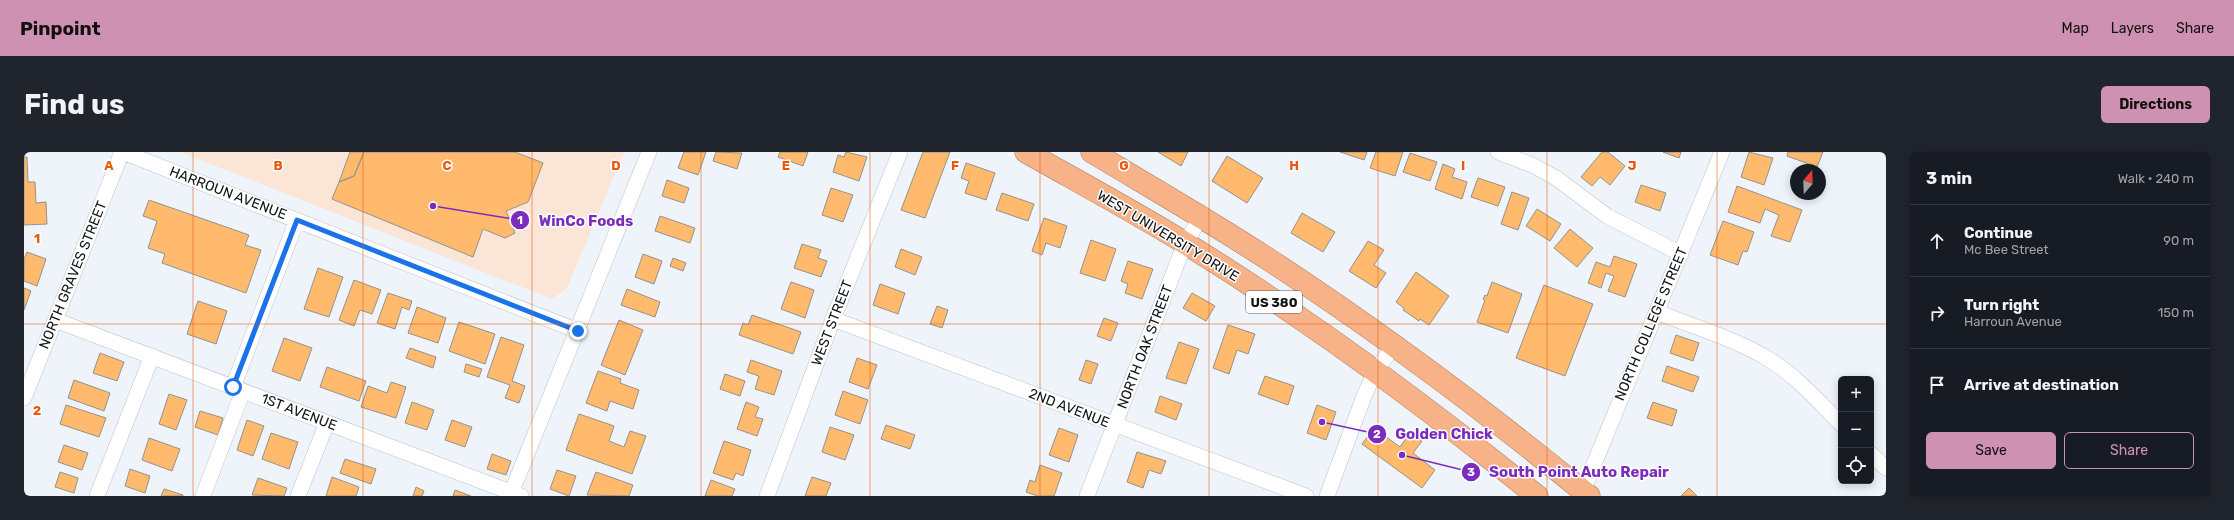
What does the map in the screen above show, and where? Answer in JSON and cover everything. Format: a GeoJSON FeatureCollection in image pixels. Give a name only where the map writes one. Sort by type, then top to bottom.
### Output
{"type":"FeatureCollection","features":[{"type":"Feature","properties":{"kind":"highway","name":"WEST UNIVERSITY DRIVE"},"geometry":{"type":"LineString","coordinates":[[1026,152],[1185,243],[1326,336],[1454,430],[1537,496]]}},
{"type":"Feature","properties":{"kind":"highway","name":"US 380"},"geometry":{"type":"LineString","coordinates":[[1092,152],[1202,217],[1272,262],[1394,346],[1491,418],[1584,494]]}},
{"type":"Feature","properties":{"kind":"street","name":"HARROUN AVENUE"},"geometry":{"type":"LineString","coordinates":[[122,152],[578,331]]}},
{"type":"Feature","properties":{"kind":"street","name":"NORTH GRAVES STREET"},"geometry":{"type":"LineString","coordinates":[[24,398],[122,152]]}},
{"type":"Feature","properties":{"kind":"street"},"geometry":{"type":"LineString","coordinates":[[514,495],[649,152]]}},
{"type":"Feature","properties":{"kind":"street","name":"WEST STREET"},"geometry":{"type":"LineString","coordinates":[[767,496],[833,319],[900,152]]}},
{"type":"Feature","properties":{"kind":"street"},"geometry":{"type":"LineString","coordinates":[[1498,152],[1544,172],[1607,216],[1680,254]]}},
{"type":"Feature","properties":{"kind":"street","name":"NORTH COLLEGE STREET"},"geometry":{"type":"LineString","coordinates":[[1584,494],[1722,152]]}},
{"type":"Feature","properties":{"kind":"street","name":"NORTH OAK STREET"},"geometry":{"type":"LineString","coordinates":[[1087,496],[1185,243],[1202,217]]}},
{"type":"Feature","properties":{"kind":"street"},"geometry":{"type":"LineString","coordinates":[[203,496],[238,389],[297,220]]}},
{"type":"Feature","properties":{"kind":"street"},"geometry":{"type":"LineString","coordinates":[[1657,312],[1744,347],[1770,360],[1793,377],[1838,421]]}},
{"type":"Feature","properties":{"kind":"street","name":"2ND AVENUE"},"geometry":{"type":"LineString","coordinates":[[833,319],[1115,426],[1306,496]]}},
{"type":"Feature","properties":{"kind":"street","name":"1ST AVENUE"},"geometry":{"type":"LineString","coordinates":[[55,320],[514,495]]}},
{"type":"Feature","properties":{"kind":"street"},"geometry":{"type":"LineString","coordinates":[[1327,496],[1360,405],[1376,372],[1394,346]]}},
{"type":"Feature","properties":{"kind":"street"},"geometry":{"type":"LineString","coordinates":[[97,496],[152,356]]}},
{"type":"Feature","properties":{"kind":"street"},"geometry":{"type":"LineString","coordinates":[[298,496],[327,423]]}},
{"type":"Feature","properties":{"kind":"street"},"geometry":{"type":"LineString","coordinates":[[1874,457],[1886,468]]}},
{"type":"Feature","properties":{"kind":"shaded area"},"geometry":{"type":"Polygon","coordinates":[[[180,152],[624,152],[567,288],[552,299],[180,152]]]}},
{"type":"Feature","properties":{"kind":"building"},"geometry":{"type":"Polygon","coordinates":[[[350,152],[364,152],[354,176],[339,182],[350,152]]]}},
{"type":"Feature","properties":{"kind":"building"},"geometry":{"type":"Polygon","coordinates":[[[364,152],[515,152],[543,163],[528,202],[506,211],[515,233],[505,238],[483,229],[473,257],[332,199],[339,182],[354,176],[364,152]]]}},
{"type":"Feature","properties":{"kind":"building"},"geometry":{"type":"Polygon","coordinates":[[[684,152],[706,152],[698,175],[678,168],[684,152]]]}},
{"type":"Feature","properties":{"kind":"building"},"geometry":{"type":"Polygon","coordinates":[[[716,152],[742,153],[737,169],[713,161],[716,152]]]}},
{"type":"Feature","properties":{"kind":"building"},"geometry":{"type":"Polygon","coordinates":[[[780,152],[808,152],[803,166],[778,157],[780,152]]]}},
{"type":"Feature","properties":{"kind":"building"},"geometry":{"type":"Polygon","coordinates":[[[846,152],[867,157],[859,181],[833,172],[838,155],[844,157],[846,152]]]}},
{"type":"Feature","properties":{"kind":"building"},"geometry":{"type":"Polygon","coordinates":[[[923,152],[950,152],[925,218],[901,210],[923,152]]]}},
{"type":"Feature","properties":{"kind":"building"},"geometry":{"type":"Polygon","coordinates":[[[1158,152],[1188,152],[1181,166],[1158,152]]]}},
{"type":"Feature","properties":{"kind":"building"},"geometry":{"type":"Polygon","coordinates":[[[1340,152],[1367,152],[1364,160],[1340,152]]]}},
{"type":"Feature","properties":{"kind":"building"},"geometry":{"type":"Polygon","coordinates":[[[1376,152],[1403,152],[1395,176],[1370,168],[1376,152]]]}},
{"type":"Feature","properties":{"kind":"building"},"geometry":{"type":"Polygon","coordinates":[[[1602,152],[1608,152],[1625,166],[1610,185],[1600,177],[1592,186],[1581,177],[1602,152]]]}},
{"type":"Feature","properties":{"kind":"building"},"geometry":{"type":"Polygon","coordinates":[[[1663,152],[1681,152],[1679,158],[1663,152]]]}},
{"type":"Feature","properties":{"kind":"building"},"geometry":{"type":"Polygon","coordinates":[[[1749,152],[1773,158],[1764,185],[1741,177],[1749,152]]]}},
{"type":"Feature","properties":{"kind":"building"},"geometry":{"type":"Polygon","coordinates":[[[1788,152],[1823,152],[1818,164],[1809,164],[1787,156],[1788,152]]]}},
{"type":"Feature","properties":{"kind":"building"},"geometry":{"type":"Polygon","coordinates":[[[1410,153],[1437,162],[1430,181],[1403,172],[1410,153]]]}},
{"type":"Feature","properties":{"kind":"building"},"geometry":{"type":"Polygon","coordinates":[[[1227,156],[1263,178],[1247,203],[1212,181],[1227,156]]]}},
{"type":"Feature","properties":{"kind":"building"},"geometry":{"type":"Polygon","coordinates":[[[24,157],[27,157],[28,182],[35,182],[36,203],[46,202],[47,224],[24,225],[24,157]]]}},
{"type":"Feature","properties":{"kind":"building"},"geometry":{"type":"Polygon","coordinates":[[[966,163],[995,173],[986,200],[965,193],[969,181],[961,178],[966,163]]]}},
{"type":"Feature","properties":{"kind":"building"},"geometry":{"type":"Polygon","coordinates":[[[1443,164],[1455,169],[1452,177],[1467,182],[1462,199],[1435,189],[1443,164]]]}},
{"type":"Feature","properties":{"kind":"building"},"geometry":{"type":"Polygon","coordinates":[[[1478,178],[1505,187],[1498,206],[1471,197],[1478,178]]]}},
{"type":"Feature","properties":{"kind":"building"},"geometry":{"type":"Polygon","coordinates":[[[667,180],[689,188],[684,203],[662,196],[667,180]]]}},
{"type":"Feature","properties":{"kind":"building"},"geometry":{"type":"Polygon","coordinates":[[[1641,185],[1666,193],[1660,211],[1635,202],[1641,185]]]}},
{"type":"Feature","properties":{"kind":"building"},"geometry":{"type":"Polygon","coordinates":[[[1737,186],[1802,210],[1790,242],[1771,236],[1779,215],[1765,209],[1760,223],[1728,212],[1737,186]]]}},
{"type":"Feature","properties":{"kind":"building"},"geometry":{"type":"Polygon","coordinates":[[[831,188],[853,195],[843,222],[822,215],[831,188]]]}},
{"type":"Feature","properties":{"kind":"building"},"geometry":{"type":"Polygon","coordinates":[[[1512,192],[1529,198],[1518,230],[1501,224],[1512,192]]]}},
{"type":"Feature","properties":{"kind":"building"},"geometry":{"type":"Polygon","coordinates":[[[1002,193],[1034,204],[1028,221],[996,210],[1002,193]]]}},
{"type":"Feature","properties":{"kind":"building"},"geometry":{"type":"Polygon","coordinates":[[[149,200],[249,235],[245,245],[261,250],[246,293],[162,263],[165,254],[148,248],[157,221],[143,216],[149,200]]]}},
{"type":"Feature","properties":{"kind":"building"},"geometry":{"type":"Polygon","coordinates":[[[1537,209],[1561,224],[1550,241],[1526,226],[1537,209]]]}},
{"type":"Feature","properties":{"kind":"building"},"geometry":{"type":"Polygon","coordinates":[[[1302,213],[1335,232],[1323,252],[1291,233],[1302,213]]]}},
{"type":"Feature","properties":{"kind":"building"},"geometry":{"type":"Polygon","coordinates":[[[660,216],[695,228],[690,243],[655,231],[660,216]]]}},
{"type":"Feature","properties":{"kind":"building"},"geometry":{"type":"Polygon","coordinates":[[[1044,218],[1067,226],[1060,248],[1046,243],[1042,255],[1032,251],[1044,218]]]}},
{"type":"Feature","properties":{"kind":"building"},"geometry":{"type":"Polygon","coordinates":[[[1723,221],[1754,232],[1747,252],[1743,251],[1738,265],[1710,255],[1723,221]]]}},
{"type":"Feature","properties":{"kind":"building"},"geometry":{"type":"Polygon","coordinates":[[[1570,229],[1593,248],[1577,267],[1554,248],[1570,229]]]}},
{"type":"Feature","properties":{"kind":"building"},"geometry":{"type":"Polygon","coordinates":[[[1091,240],[1116,249],[1105,281],[1080,273],[1091,240]]]}},
{"type":"Feature","properties":{"kind":"building"},"geometry":{"type":"Polygon","coordinates":[[[1368,241],[1384,250],[1374,265],[1386,273],[1376,288],[1349,271],[1368,241]]]}},
{"type":"Feature","properties":{"kind":"building"},"geometry":{"type":"Polygon","coordinates":[[[802,244],[821,250],[818,258],[827,261],[821,277],[794,268],[802,244]]]}},
{"type":"Feature","properties":{"kind":"building"},"geometry":{"type":"Polygon","coordinates":[[[901,249],[922,257],[915,275],[895,267],[901,249]]]}},
{"type":"Feature","properties":{"kind":"building"},"geometry":{"type":"Polygon","coordinates":[[[27,252],[46,259],[37,286],[24,281],[24,259],[27,252]]]}},
{"type":"Feature","properties":{"kind":"building"},"geometry":{"type":"Polygon","coordinates":[[[643,254],[662,261],[654,284],[635,277],[643,254]]]}},
{"type":"Feature","properties":{"kind":"building"},"geometry":{"type":"Polygon","coordinates":[[[1614,256],[1637,264],[1625,297],[1608,291],[1614,276],[1606,273],[1601,288],[1588,283],[1596,262],[1610,267],[1614,256]]]}},
{"type":"Feature","properties":{"kind":"building"},"geometry":{"type":"Polygon","coordinates":[[[673,258],[686,263],[683,271],[670,266],[673,258]]]}},
{"type":"Feature","properties":{"kind":"building"},"geometry":{"type":"Polygon","coordinates":[[[1128,261],[1153,269],[1142,299],[1125,293],[1128,284],[1121,281],[1128,261]]]}},
{"type":"Feature","properties":{"kind":"building"},"geometry":{"type":"Polygon","coordinates":[[[318,268],[343,277],[329,317],[304,309],[318,268]]]}},
{"type":"Feature","properties":{"kind":"building"},"geometry":{"type":"Polygon","coordinates":[[[1416,272],[1449,296],[1429,325],[1420,319],[1419,321],[1403,310],[1404,308],[1396,302],[1416,272]]]}},
{"type":"Feature","properties":{"kind":"building"},"geometry":{"type":"Polygon","coordinates":[[[354,280],[381,290],[372,314],[360,310],[354,326],[339,320],[354,280]]]}},
{"type":"Feature","properties":{"kind":"building"},"geometry":{"type":"Polygon","coordinates":[[[791,282],[814,290],[805,318],[781,309],[791,282]]]}},
{"type":"Feature","properties":{"kind":"building"},"geometry":{"type":"Polygon","coordinates":[[[1492,282],[1522,294],[1508,333],[1477,322],[1485,300],[1483,299],[1485,295],[1487,296],[1492,282]]]}},
{"type":"Feature","properties":{"kind":"building"},"geometry":{"type":"Polygon","coordinates":[[[880,284],[905,293],[898,314],[873,305],[880,284]]]}},
{"type":"Feature","properties":{"kind":"building"},"geometry":{"type":"Polygon","coordinates":[[[1544,285],[1593,304],[1565,376],[1516,358],[1544,285]]]}},
{"type":"Feature","properties":{"kind":"building"},"geometry":{"type":"Polygon","coordinates":[[[24,288],[31,291],[24,310],[24,288]]]}},
{"type":"Feature","properties":{"kind":"building"},"geometry":{"type":"Polygon","coordinates":[[[627,289],[660,302],[655,317],[621,305],[627,289]]]}},
{"type":"Feature","properties":{"kind":"building"},"geometry":{"type":"Polygon","coordinates":[[[388,293],[412,301],[409,310],[402,307],[395,329],[377,323],[388,293]]]}},
{"type":"Feature","properties":{"kind":"building"},"geometry":{"type":"Polygon","coordinates":[[[1192,293],[1215,306],[1206,321],[1183,308],[1192,293]]]}},
{"type":"Feature","properties":{"kind":"building"},"geometry":{"type":"Polygon","coordinates":[[[198,301],[227,311],[216,344],[187,334],[198,301]]]}},
{"type":"Feature","properties":{"kind":"building"},"geometry":{"type":"Polygon","coordinates":[[[937,306],[948,310],[942,328],[930,324],[937,306]]]}},
{"type":"Feature","properties":{"kind":"building"},"geometry":{"type":"Polygon","coordinates":[[[417,307],[446,318],[438,343],[408,333],[417,307]]]}},
{"type":"Feature","properties":{"kind":"building"},"geometry":{"type":"Polygon","coordinates":[[[752,315],[801,332],[793,354],[739,335],[743,323],[748,325],[752,315]]]}},
{"type":"Feature","properties":{"kind":"building"},"geometry":{"type":"Polygon","coordinates":[[[1104,318],[1118,323],[1111,341],[1097,336],[1104,318]]]}},
{"type":"Feature","properties":{"kind":"building"},"geometry":{"type":"Polygon","coordinates":[[[619,320],[643,330],[625,375],[601,365],[619,320]]]}},
{"type":"Feature","properties":{"kind":"building"},"geometry":{"type":"Polygon","coordinates":[[[459,322],[495,334],[485,364],[449,351],[459,322]]]}},
{"type":"Feature","properties":{"kind":"building"},"geometry":{"type":"Polygon","coordinates":[[[1228,325],[1255,334],[1248,354],[1237,350],[1229,374],[1213,368],[1228,325]]]}},
{"type":"Feature","properties":{"kind":"building"},"geometry":{"type":"Polygon","coordinates":[[[1676,335],[1699,343],[1693,361],[1670,353],[1676,335]]]}},
{"type":"Feature","properties":{"kind":"building"},"geometry":{"type":"Polygon","coordinates":[[[501,337],[524,345],[512,381],[525,386],[519,403],[505,398],[510,385],[487,377],[501,337]]]}},
{"type":"Feature","properties":{"kind":"building"},"geometry":{"type":"Polygon","coordinates":[[[284,338],[312,348],[300,381],[272,371],[284,338]]]}},
{"type":"Feature","properties":{"kind":"building"},"geometry":{"type":"Polygon","coordinates":[[[1179,342],[1199,349],[1186,384],[1166,378],[1179,342]]]}},
{"type":"Feature","properties":{"kind":"building"},"geometry":{"type":"Polygon","coordinates":[[[410,348],[436,357],[433,368],[406,358],[410,348]]]}},
{"type":"Feature","properties":{"kind":"building"},"geometry":{"type":"Polygon","coordinates":[[[100,353],[124,362],[117,381],[93,373],[100,353]]]}},
{"type":"Feature","properties":{"kind":"building"},"geometry":{"type":"Polygon","coordinates":[[[857,358],[877,365],[868,389],[849,382],[857,358]]]}},
{"type":"Feature","properties":{"kind":"building"},"geometry":{"type":"Polygon","coordinates":[[[751,360],[782,371],[774,395],[755,389],[759,376],[747,372],[751,360]]]}},
{"type":"Feature","properties":{"kind":"building"},"geometry":{"type":"Polygon","coordinates":[[[1086,360],[1098,364],[1091,384],[1079,380],[1086,360]]]}},
{"type":"Feature","properties":{"kind":"building"},"geometry":{"type":"Polygon","coordinates":[[[466,364],[482,369],[479,377],[464,372],[466,364]]]}},
{"type":"Feature","properties":{"kind":"building"},"geometry":{"type":"Polygon","coordinates":[[[1667,366],[1699,377],[1693,392],[1662,381],[1667,366]]]}},
{"type":"Feature","properties":{"kind":"building"},"geometry":{"type":"Polygon","coordinates":[[[327,367],[366,381],[359,401],[320,387],[327,367]]]}},
{"type":"Feature","properties":{"kind":"building"},"geometry":{"type":"Polygon","coordinates":[[[598,371],[621,379],[620,383],[639,390],[633,409],[610,401],[607,411],[586,403],[598,371]]]}},
{"type":"Feature","properties":{"kind":"building"},"geometry":{"type":"Polygon","coordinates":[[[725,374],[745,381],[740,396],[720,389],[725,374]]]}},
{"type":"Feature","properties":{"kind":"building"},"geometry":{"type":"Polygon","coordinates":[[[1265,376],[1294,386],[1288,405],[1258,394],[1265,376]]]}},
{"type":"Feature","properties":{"kind":"building"},"geometry":{"type":"Polygon","coordinates":[[[74,380],[110,393],[104,411],[68,398],[74,380]]]}},
{"type":"Feature","properties":{"kind":"building"},"geometry":{"type":"Polygon","coordinates":[[[391,382],[406,387],[396,418],[361,407],[368,386],[387,393],[391,382]]]}},
{"type":"Feature","properties":{"kind":"building"},"geometry":{"type":"Polygon","coordinates":[[[843,391],[868,400],[860,424],[835,415],[843,391]]]}},
{"type":"Feature","properties":{"kind":"building"},"geometry":{"type":"Polygon","coordinates":[[[169,394],[187,400],[176,430],[159,424],[169,394]]]}},
{"type":"Feature","properties":{"kind":"building"},"geometry":{"type":"Polygon","coordinates":[[[1160,396],[1182,404],[1176,420],[1155,412],[1160,396]]]}},
{"type":"Feature","properties":{"kind":"building"},"geometry":{"type":"Polygon","coordinates":[[[412,402],[434,410],[427,430],[405,423],[412,402]]]}},
{"type":"Feature","properties":{"kind":"building"},"geometry":{"type":"Polygon","coordinates":[[[746,402],[759,407],[755,417],[763,419],[757,436],[737,429],[746,402]]]}},
{"type":"Feature","properties":{"kind":"building"},"geometry":{"type":"Polygon","coordinates":[[[1653,402],[1677,410],[1672,426],[1647,418],[1653,402]]]}},
{"type":"Feature","properties":{"kind":"building"},"geometry":{"type":"Polygon","coordinates":[[[66,405],[106,418],[99,437],[60,424],[66,405]]]}},
{"type":"Feature","properties":{"kind":"building"},"geometry":{"type":"Polygon","coordinates":[[[1317,405],[1336,412],[1326,440],[1307,433],[1317,405]]]}},
{"type":"Feature","properties":{"kind":"building"},"geometry":{"type":"Polygon","coordinates":[[[200,411],[223,418],[218,435],[195,427],[200,411]]]}},
{"type":"Feature","properties":{"kind":"building"},"geometry":{"type":"Polygon","coordinates":[[[579,414],[614,426],[609,441],[624,447],[630,431],[646,436],[632,474],[566,450],[579,414]]]}},
{"type":"Feature","properties":{"kind":"building"},"geometry":{"type":"Polygon","coordinates":[[[247,420],[264,426],[253,456],[237,450],[247,420]]]}},
{"type":"Feature","properties":{"kind":"building"},"geometry":{"type":"Polygon","coordinates":[[[452,420],[472,427],[465,447],[445,440],[452,420]]]}},
{"type":"Feature","properties":{"kind":"building"},"geometry":{"type":"Polygon","coordinates":[[[886,425],[915,435],[910,449],[881,439],[886,425]]]}},
{"type":"Feature","properties":{"kind":"building"},"geometry":{"type":"Polygon","coordinates":[[[830,427],[854,435],[845,460],[822,452],[830,427]]]}},
{"type":"Feature","properties":{"kind":"building"},"geometry":{"type":"Polygon","coordinates":[[[1059,428],[1078,435],[1069,462],[1049,455],[1059,428]]]}},
{"type":"Feature","properties":{"kind":"building"},"geometry":{"type":"Polygon","coordinates":[[[1374,428],[1400,447],[1410,433],[1422,441],[1413,453],[1435,470],[1422,488],[1362,444],[1374,428]]]}},
{"type":"Feature","properties":{"kind":"building"},"geometry":{"type":"Polygon","coordinates":[[[271,433],[298,442],[289,469],[262,459],[271,433]]]}},
{"type":"Feature","properties":{"kind":"building"},"geometry":{"type":"Polygon","coordinates":[[[149,438],[180,449],[172,471],[142,460],[149,438]]]}},
{"type":"Feature","properties":{"kind":"building"},"geometry":{"type":"Polygon","coordinates":[[[724,441],[751,450],[743,476],[736,473],[733,480],[713,473],[724,441]]]}},
{"type":"Feature","properties":{"kind":"building"},"geometry":{"type":"Polygon","coordinates":[[[64,445],[88,453],[82,470],[58,462],[64,445]]]}},
{"type":"Feature","properties":{"kind":"building"},"geometry":{"type":"Polygon","coordinates":[[[1137,452],[1166,461],[1161,474],[1149,470],[1143,488],[1127,482],[1137,452]]]}},
{"type":"Feature","properties":{"kind":"building"},"geometry":{"type":"Polygon","coordinates":[[[492,454],[511,461],[506,475],[487,469],[492,454]]]}},
{"type":"Feature","properties":{"kind":"building"},"geometry":{"type":"Polygon","coordinates":[[[345,459],[376,469],[371,484],[340,473],[345,459]]]}},
{"type":"Feature","properties":{"kind":"building"},"geometry":{"type":"Polygon","coordinates":[[[1040,465],[1062,473],[1054,496],[1038,496],[1026,492],[1030,480],[1035,482],[1040,465]]]}},
{"type":"Feature","properties":{"kind":"building"},"geometry":{"type":"Polygon","coordinates":[[[130,469],[150,476],[145,493],[125,486],[130,469]]]}},
{"type":"Feature","properties":{"kind":"building"},"geometry":{"type":"Polygon","coordinates":[[[557,470],[576,476],[569,496],[550,489],[557,470]]]}},
{"type":"Feature","properties":{"kind":"building"},"geometry":{"type":"Polygon","coordinates":[[[60,472],[78,478],[74,493],[55,487],[60,472]]]}},
{"type":"Feature","properties":{"kind":"building"},"geometry":{"type":"Polygon","coordinates":[[[596,472],[633,485],[629,496],[587,495],[596,472]]]}},
{"type":"Feature","properties":{"kind":"building"},"geometry":{"type":"Polygon","coordinates":[[[332,477],[359,487],[356,496],[326,496],[332,477]]]}},
{"type":"Feature","properties":{"kind":"building"},"geometry":{"type":"Polygon","coordinates":[[[812,477],[831,483],[826,496],[805,496],[812,477]]]}},
{"type":"Feature","properties":{"kind":"building"},"geometry":{"type":"Polygon","coordinates":[[[258,478],[287,488],[284,496],[252,495],[258,478]]]}},
{"type":"Feature","properties":{"kind":"building"},"geometry":{"type":"Polygon","coordinates":[[[711,480],[735,489],[732,496],[705,496],[711,480]]]}},
{"type":"Feature","properties":{"kind":"building"},"geometry":{"type":"Polygon","coordinates":[[[416,487],[424,491],[422,496],[413,496],[416,487]]]}},
{"type":"Feature","properties":{"kind":"building"},"geometry":{"type":"Polygon","coordinates":[[[1689,488],[1697,496],[1681,496],[1689,488]]]}},
{"type":"Feature","properties":{"kind":"building"},"geometry":{"type":"Polygon","coordinates":[[[164,489],[183,495],[183,496],[161,496],[164,489]]]}},
{"type":"Feature","properties":{"kind":"building"},"geometry":{"type":"Polygon","coordinates":[[[455,490],[471,496],[453,496],[455,490]]]}},
{"type":"Feature","properties":{"kind":"place","name":"WinCo Foods"},"geometry":{"type":"Point","coordinates":[433,206]}},
{"type":"Feature","properties":{"kind":"place","name":"Golden Chick"},"geometry":{"type":"Point","coordinates":[1322,422]}},
{"type":"Feature","properties":{"kind":"place","name":"South Point Auto Repair"},"geometry":{"type":"Point","coordinates":[1402,455]}},
{"type":"Feature","properties":{"kind":"route"},"geometry":{"type":"LineString","coordinates":[[233,387],[263,305],[297,220],[578,331]]}}]}
